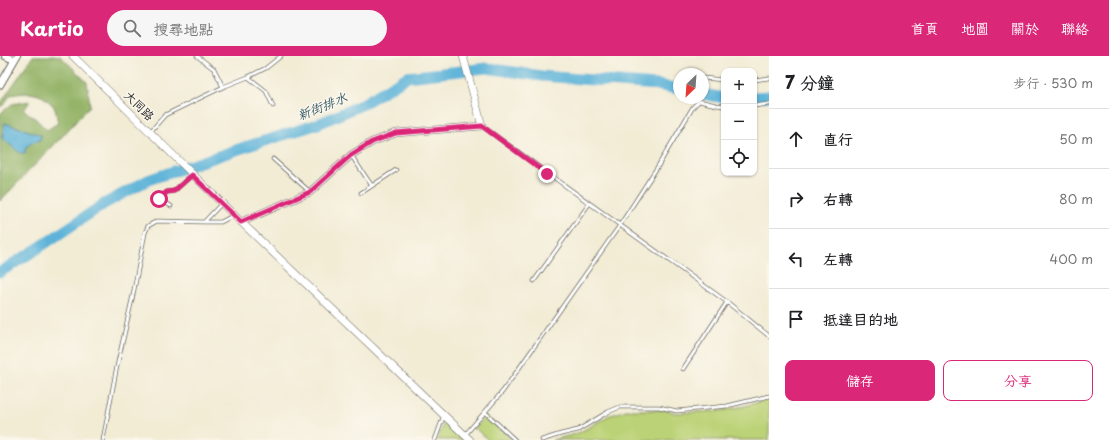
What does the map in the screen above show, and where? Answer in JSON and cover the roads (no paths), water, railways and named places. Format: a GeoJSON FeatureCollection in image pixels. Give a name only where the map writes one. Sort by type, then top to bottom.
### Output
{"type":"FeatureCollection","features":[{"type":"Feature","properties":{"kind":"street"},"geometry":{"type":"LineString","coordinates":[[0,85],[15,58],[5,56]]}},
{"type":"Feature","properties":{"kind":"street","name":"大同路"},"geometry":{"type":"LineString","coordinates":[[73,56],[241,222],[468,437]]}},
{"type":"Feature","properties":{"kind":"street"},"geometry":{"type":"LineString","coordinates":[[241,222],[310,192],[351,155],[372,142],[396,133],[482,126],[464,59]]}},
{"type":"Feature","properties":{"kind":"lane"},"geometry":{"type":"LineString","coordinates":[[197,56],[214,69],[223,87]]}},
{"type":"Feature","properties":{"kind":"lane"},"geometry":{"type":"LineString","coordinates":[[150,132],[165,115],[266,68],[281,56]]}},
{"type":"Feature","properties":{"kind":"lane"},"geometry":{"type":"LineString","coordinates":[[248,77],[266,91],[273,106]]}},
{"type":"Feature","properties":{"kind":"lane"},"geometry":{"type":"LineString","coordinates":[[757,80],[769,78]]}},
{"type":"Feature","properties":{"kind":"lane"},"geometry":{"type":"LineString","coordinates":[[709,79],[721,80]]}},
{"type":"Feature","properties":{"kind":"lane"},"geometry":{"type":"LineString","coordinates":[[468,437],[485,412],[503,392],[620,225],[658,166],[693,107],[699,101],[721,106]]}},
{"type":"Feature","properties":{"kind":"lane"},"geometry":{"type":"LineString","coordinates":[[757,106],[769,104]]}},
{"type":"Feature","properties":{"kind":"lane"},"geometry":{"type":"LineString","coordinates":[[482,126],[727,302],[769,336]]}},
{"type":"Feature","properties":{"kind":"lane"},"geometry":{"type":"LineString","coordinates":[[351,155],[372,186]]}},
{"type":"Feature","properties":{"kind":"lane"},"geometry":{"type":"LineString","coordinates":[[273,159],[310,192]]}},
{"type":"Feature","properties":{"kind":"lane"},"geometry":{"type":"LineString","coordinates":[[361,193],[396,170]]}},
{"type":"Feature","properties":{"kind":"lane"},"geometry":{"type":"LineString","coordinates":[[171,206],[159,199],[167,192],[174,191],[191,173]]}},
{"type":"Feature","properties":{"kind":"lane"},"geometry":{"type":"LineString","coordinates":[[204,222],[222,203]]}},
{"type":"Feature","properties":{"kind":"lane"},"geometry":{"type":"LineString","coordinates":[[534,281],[589,204]]}},
{"type":"Feature","properties":{"kind":"lane"},"geometry":{"type":"LineString","coordinates":[[104,440],[116,371],[134,296],[145,233],[148,226],[156,221],[220,222],[235,215]]}},
{"type":"Feature","properties":{"kind":"lane"},"geometry":{"type":"LineString","coordinates":[[683,369],[727,302]]}},
{"type":"Feature","properties":{"kind":"lane"},"geometry":{"type":"LineString","coordinates":[[542,440],[578,430],[608,412],[620,407],[659,407],[677,411],[727,406],[769,396]]}},
{"type":"Feature","properties":{"kind":"lane"},"geometry":{"type":"LineString","coordinates":[[485,412],[515,440]]}},
{"type":"Feature","properties":{"kind":"lane"},"geometry":{"type":"LineString","coordinates":[[434,440],[444,415]]}},
{"type":"Feature","properties":{"kind":"water"},"geometry":{"type":"Polygon","coordinates":[[[5,123],[41,135],[40,140],[33,142],[26,147],[25,153],[20,153],[2,138],[5,123]]]}},
{"type":"Feature","properties":{"kind":"waterway","name":"新街排水"},"geometry":{"type":"LineString","coordinates":[[0,272],[104,204],[148,180],[318,124],[361,105],[407,77],[486,68],[542,76],[657,85],[673,88]]}},
{"type":"Feature","properties":{"kind":"waterway","name":"新街排水"},"geometry":{"type":"LineString","coordinates":[[709,95],[721,97]]}},
{"type":"Feature","properties":{"kind":"waterway","name":"新街排水"},"geometry":{"type":"LineString","coordinates":[[757,97],[769,96]]}}]}
